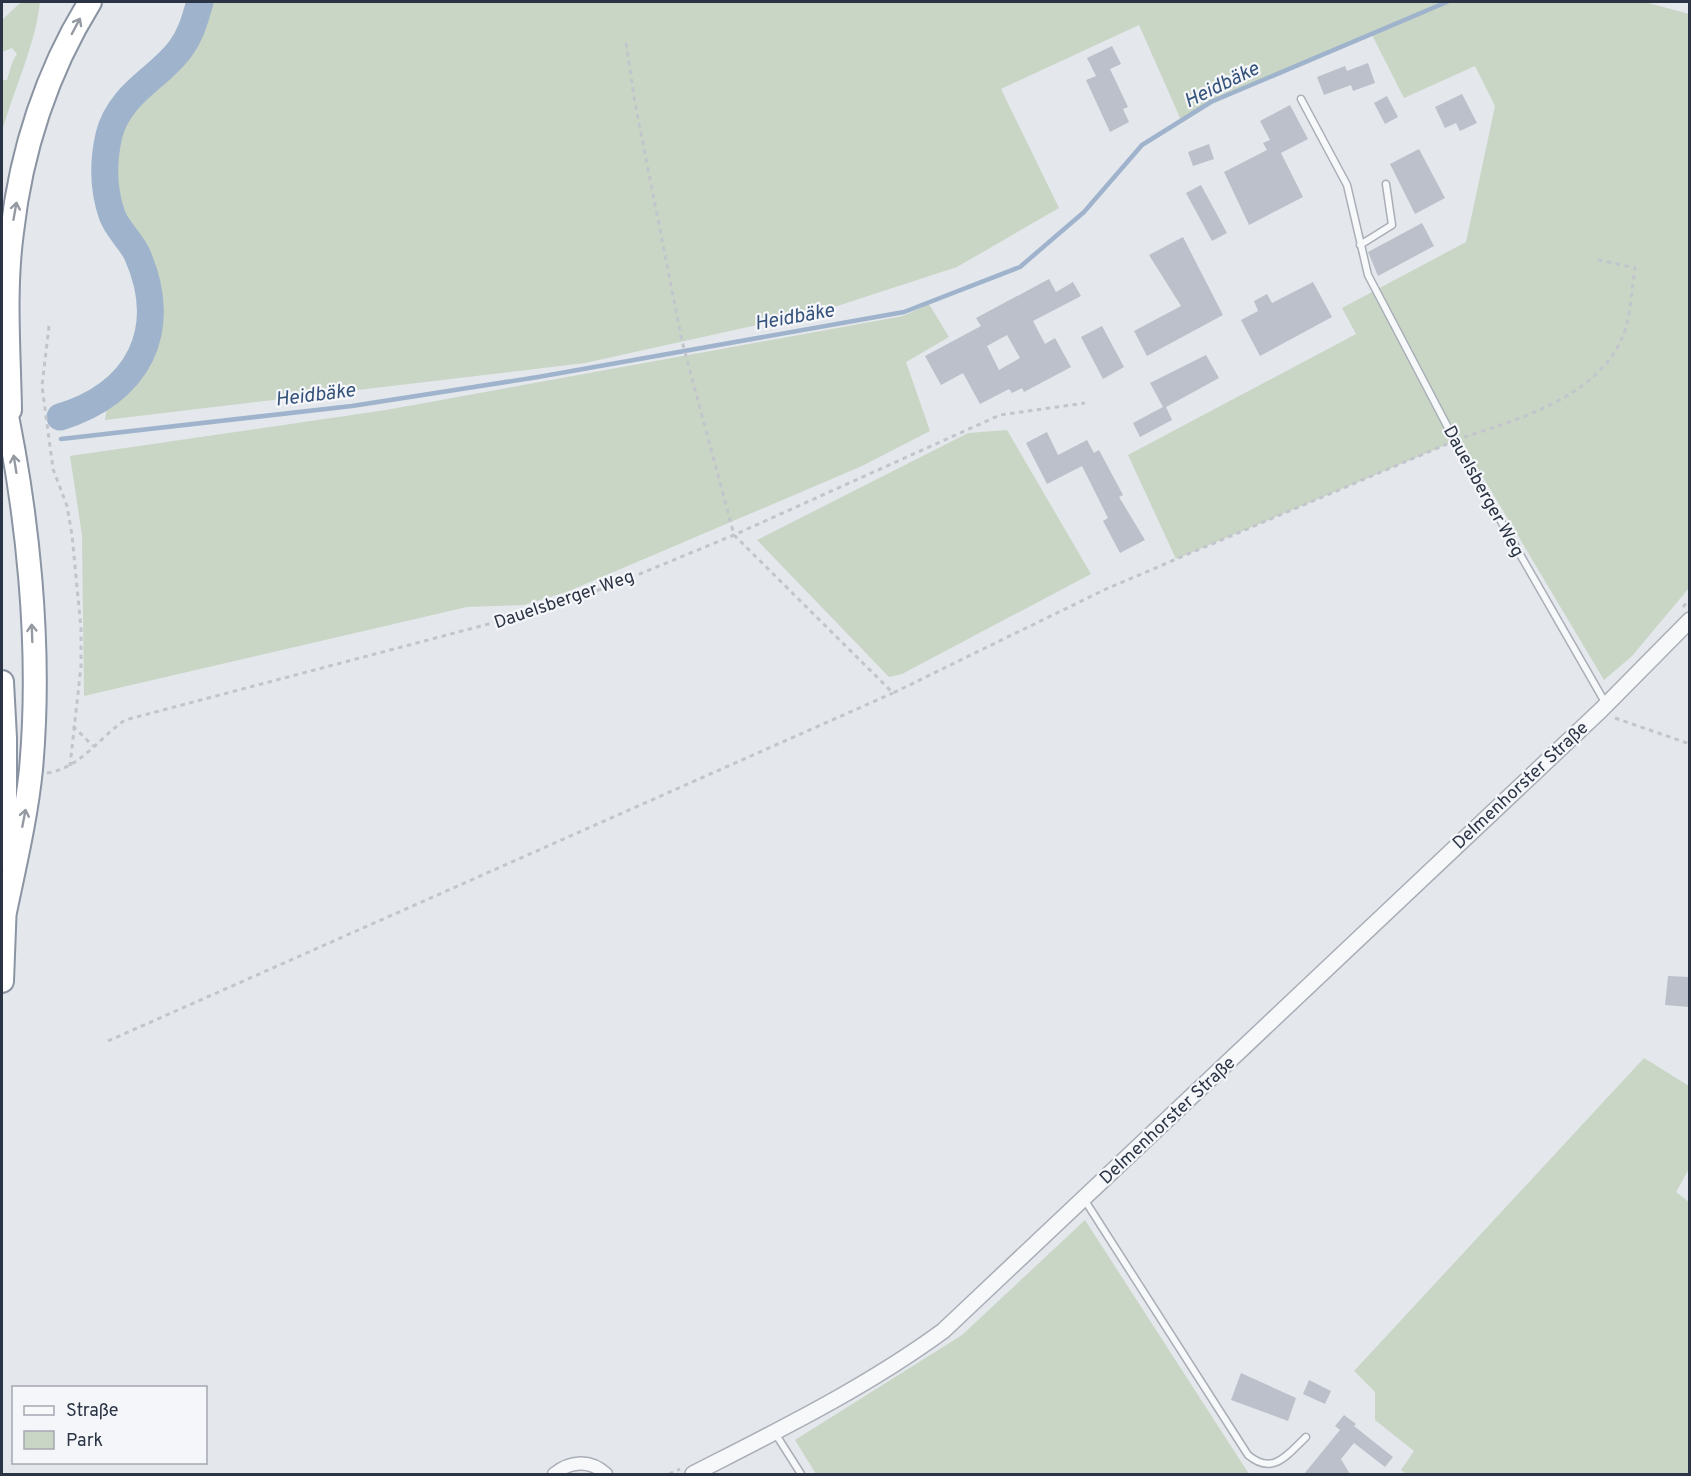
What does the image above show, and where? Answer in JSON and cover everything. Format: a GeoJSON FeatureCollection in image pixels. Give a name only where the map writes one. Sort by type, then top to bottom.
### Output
{"type":"FeatureCollection","features":[{"type":"Feature","properties":{"kind":"highway"},"geometry":{"type":"LineString","coordinates":[[11,435],[9,269],[11,233],[20,186],[43,98],[74,27],[90,2]]}},
{"type":"Feature","properties":{"kind":"highway"},"geometry":{"type":"LineString","coordinates":[[2,392],[11,435],[29,577],[34,729],[27,799],[4,917]]}},
{"type":"Feature","properties":{"kind":"highway"},"geometry":{"type":"LineString","coordinates":[[2,682],[5,738],[2,981]]}},
{"type":"Feature","properties":{"kind":"street","name":"Delmenhorster Straße"},"geometry":{"type":"LineString","coordinates":[[691,1469],[774,1432],[878,1376],[943,1331],[1604,707],[1689,620]]}},
{"type":"Feature","properties":{"kind":"street"},"geometry":{"type":"LineString","coordinates":[[554,1474],[570,1464],[585,1463],[606,1474]]}},
{"type":"Feature","properties":{"kind":"lane","name":"Dauelsberger Weg"},"geometry":{"type":"LineString","coordinates":[[1301,99],[1347,185],[1368,275],[1455,441],[1604,707]]}},
{"type":"Feature","properties":{"kind":"lane"},"geometry":{"type":"LineString","coordinates":[[1360,245],[1392,225],[1386,184]]}},
{"type":"Feature","properties":{"kind":"lane"},"geometry":{"type":"LineString","coordinates":[[1083,1199],[1248,1455],[1257,1464],[1268,1466],[1278,1463],[1306,1437]]}},
{"type":"Feature","properties":{"kind":"lane"},"geometry":{"type":"LineString","coordinates":[[774,1432],[801,1474]]}},
{"type":"Feature","properties":{"kind":"path"},"geometry":{"type":"LineString","coordinates":[[626,43],[635,103],[682,341],[734,535],[893,693]]}},
{"type":"Feature","properties":{"kind":"path"},"geometry":{"type":"LineString","coordinates":[[108,1041],[893,693],[1106,589],[1455,441],[1529,415],[1589,381],[1611,356],[1626,328],[1635,268],[1594,259]]}},
{"type":"Feature","properties":{"kind":"path"},"geometry":{"type":"LineString","coordinates":[[49,326],[42,386],[53,469],[67,506],[72,535],[81,628],[81,666],[70,766]]}},
{"type":"Feature","properties":{"kind":"path","name":"Dauelsberger Weg"},"geometry":{"type":"LineString","coordinates":[[41,774],[70,766],[125,720],[534,612],[613,585],[734,535],[1000,415],[1084,403]]}},
{"type":"Feature","properties":{"kind":"path"},"geometry":{"type":"LineString","coordinates":[[1604,707],[1611,717],[1689,744]]}},
{"type":"Feature","properties":{"kind":"path"},"geometry":{"type":"LineString","coordinates":[[73,726],[94,746]]}},
{"type":"Feature","properties":{"kind":"path"},"geometry":{"type":"LineString","coordinates":[[669,1474],[691,1469]]}},
{"type":"Feature","properties":{"kind":"green space"},"geometry":{"type":"Polygon","coordinates":[[[21,2],[40,2],[34,35],[2,132],[2,80],[7,80],[17,54],[12,48],[2,52],[2,20],[21,2]]]}},
{"type":"Feature","properties":{"kind":"green space"},"geometry":{"type":"Polygon","coordinates":[[[205,2],[1645,2],[1689,14],[1689,588],[1632,656],[1604,680],[1462,442],[1455,441],[1176,559],[1128,455],[1356,334],[1342,308],[1466,242],[1495,106],[1475,66],[1404,98],[1371,33],[1211,102],[1181,120],[1139,25],[1001,89],[1059,208],[957,267],[825,310],[585,363],[105,420],[107,407],[156,349],[163,311],[154,282],[121,219],[116,194],[116,159],[124,125],[142,96],[186,53],[197,31],[205,2]]]}},
{"type":"Feature","properties":{"kind":"green space"},"geometry":{"type":"Polygon","coordinates":[[[929,304],[949,337],[906,362],[930,431],[862,466],[569,591],[524,605],[467,607],[84,696],[82,535],[70,456],[386,410],[903,316],[929,304]]]}},
{"type":"Feature","properties":{"kind":"green space"},"geometry":{"type":"Polygon","coordinates":[[[1007,430],[1091,574],[902,674],[889,677],[757,540],[968,433],[1007,430]]]}},
{"type":"Feature","properties":{"kind":"green space"},"geometry":{"type":"Polygon","coordinates":[[[1644,1058],[1689,1086],[1689,1169],[1676,1192],[1689,1202],[1689,1474],[1406,1474],[1401,1470],[1414,1451],[1375,1420],[1375,1392],[1354,1371],[1644,1058]]]}},
{"type":"Feature","properties":{"kind":"green space"},"geometry":{"type":"Polygon","coordinates":[[[1085,1220],[1249,1474],[816,1474],[795,1440],[962,1335],[1085,1220]]]}},
{"type":"Feature","properties":{"kind":"building"},"geometry":{"type":"Polygon","coordinates":[[[1112,46],[1121,64],[1110,69],[1128,107],[1123,109],[1129,122],[1110,132],[1086,80],[1096,76],[1087,58],[1112,46]]]}},
{"type":"Feature","properties":{"kind":"building"},"geometry":{"type":"Polygon","coordinates":[[[1368,63],[1375,83],[1353,91],[1351,85],[1324,95],[1317,77],[1345,66],[1347,71],[1368,63]]]}},
{"type":"Feature","properties":{"kind":"building"},"geometry":{"type":"Polygon","coordinates":[[[1462,94],[1477,123],[1460,131],[1456,123],[1445,128],[1435,107],[1462,94]]]}},
{"type":"Feature","properties":{"kind":"building"},"geometry":{"type":"Polygon","coordinates":[[[1387,96],[1398,117],[1385,124],[1374,103],[1387,96]]]}},
{"type":"Feature","properties":{"kind":"building"},"geometry":{"type":"Polygon","coordinates":[[[1290,105],[1308,139],[1281,153],[1303,197],[1249,225],[1224,172],[1267,150],[1263,143],[1270,140],[1260,121],[1290,105]]]}},
{"type":"Feature","properties":{"kind":"building"},"geometry":{"type":"Polygon","coordinates":[[[1209,144],[1214,159],[1193,166],[1188,152],[1209,144]]]}},
{"type":"Feature","properties":{"kind":"building"},"geometry":{"type":"Polygon","coordinates":[[[1419,149],[1445,198],[1415,214],[1390,164],[1419,149]]]}},
{"type":"Feature","properties":{"kind":"building"},"geometry":{"type":"Polygon","coordinates":[[[1201,185],[1227,233],[1212,241],[1186,193],[1201,185]]]}},
{"type":"Feature","properties":{"kind":"building"},"geometry":{"type":"Polygon","coordinates":[[[1422,223],[1434,246],[1378,276],[1368,252],[1422,223]]]}},
{"type":"Feature","properties":{"kind":"building"},"geometry":{"type":"Polygon","coordinates":[[[1183,237],[1223,315],[1147,356],[1134,331],[1181,306],[1149,255],[1183,237]]]}},
{"type":"Feature","properties":{"kind":"building"},"geometry":{"type":"Polygon","coordinates":[[[1049,279],[1056,292],[1073,282],[1081,296],[1033,321],[1045,344],[1055,338],[1071,367],[1024,392],[1022,388],[1012,393],[1009,389],[980,404],[963,373],[941,385],[925,356],[981,326],[976,318],[1049,279]],[[1007,335],[987,346],[999,370],[1020,358],[1007,335]]]}},
{"type":"Feature","properties":{"kind":"building"},"geometry":{"type":"Polygon","coordinates":[[[1313,282],[1332,317],[1260,356],[1241,320],[1258,311],[1254,301],[1267,294],[1272,303],[1313,282]]]}},
{"type":"Feature","properties":{"kind":"building"},"geometry":{"type":"Polygon","coordinates":[[[1102,326],[1124,367],[1103,379],[1081,337],[1102,326]]]}},
{"type":"Feature","properties":{"kind":"building"},"geometry":{"type":"Polygon","coordinates":[[[1206,355],[1219,378],[1166,407],[1172,420],[1140,437],[1133,423],[1163,407],[1150,383],[1206,355]]]}},
{"type":"Feature","properties":{"kind":"building"},"geometry":{"type":"Polygon","coordinates":[[[1047,432],[1058,455],[1087,440],[1094,453],[1099,450],[1123,495],[1119,497],[1145,540],[1120,553],[1103,521],[1108,518],[1082,466],[1047,484],[1026,443],[1047,432]]]}},
{"type":"Feature","properties":{"kind":"building"},"geometry":{"type":"Polygon","coordinates":[[[1668,976],[1689,977],[1689,1007],[1665,1005],[1668,976]]]}},
{"type":"Feature","properties":{"kind":"building"},"geometry":{"type":"Polygon","coordinates":[[[1241,1373],[1296,1398],[1288,1421],[1231,1400],[1241,1373]]]}},
{"type":"Feature","properties":{"kind":"building"},"geometry":{"type":"Polygon","coordinates":[[[1309,1380],[1331,1391],[1325,1404],[1303,1394],[1309,1380]]]}},
{"type":"Feature","properties":{"kind":"building"},"geometry":{"type":"Polygon","coordinates":[[[1344,1415],[1356,1424],[1354,1426],[1393,1457],[1385,1467],[1354,1443],[1341,1459],[1350,1474],[1304,1474],[1340,1430],[1335,1426],[1344,1415]]]}},
{"type":"Feature","properties":{"kind":"waterway"},"geometry":{"type":"LineString","coordinates":[[60,417],[87,406],[110,392],[128,375],[140,355],[148,333],[150,309],[147,282],[137,254],[117,225],[109,205],[105,175],[107,145],[114,120],[122,107],[172,59],[185,42],[200,2]]}},
{"type":"Feature","properties":{"kind":"waterway","name":"Heidbäke"},"geometry":{"type":"LineString","coordinates":[[61,439],[352,406],[538,377],[904,312],[1020,267],[1084,212],[1142,145],[1211,102],[1447,2]]}}]}
